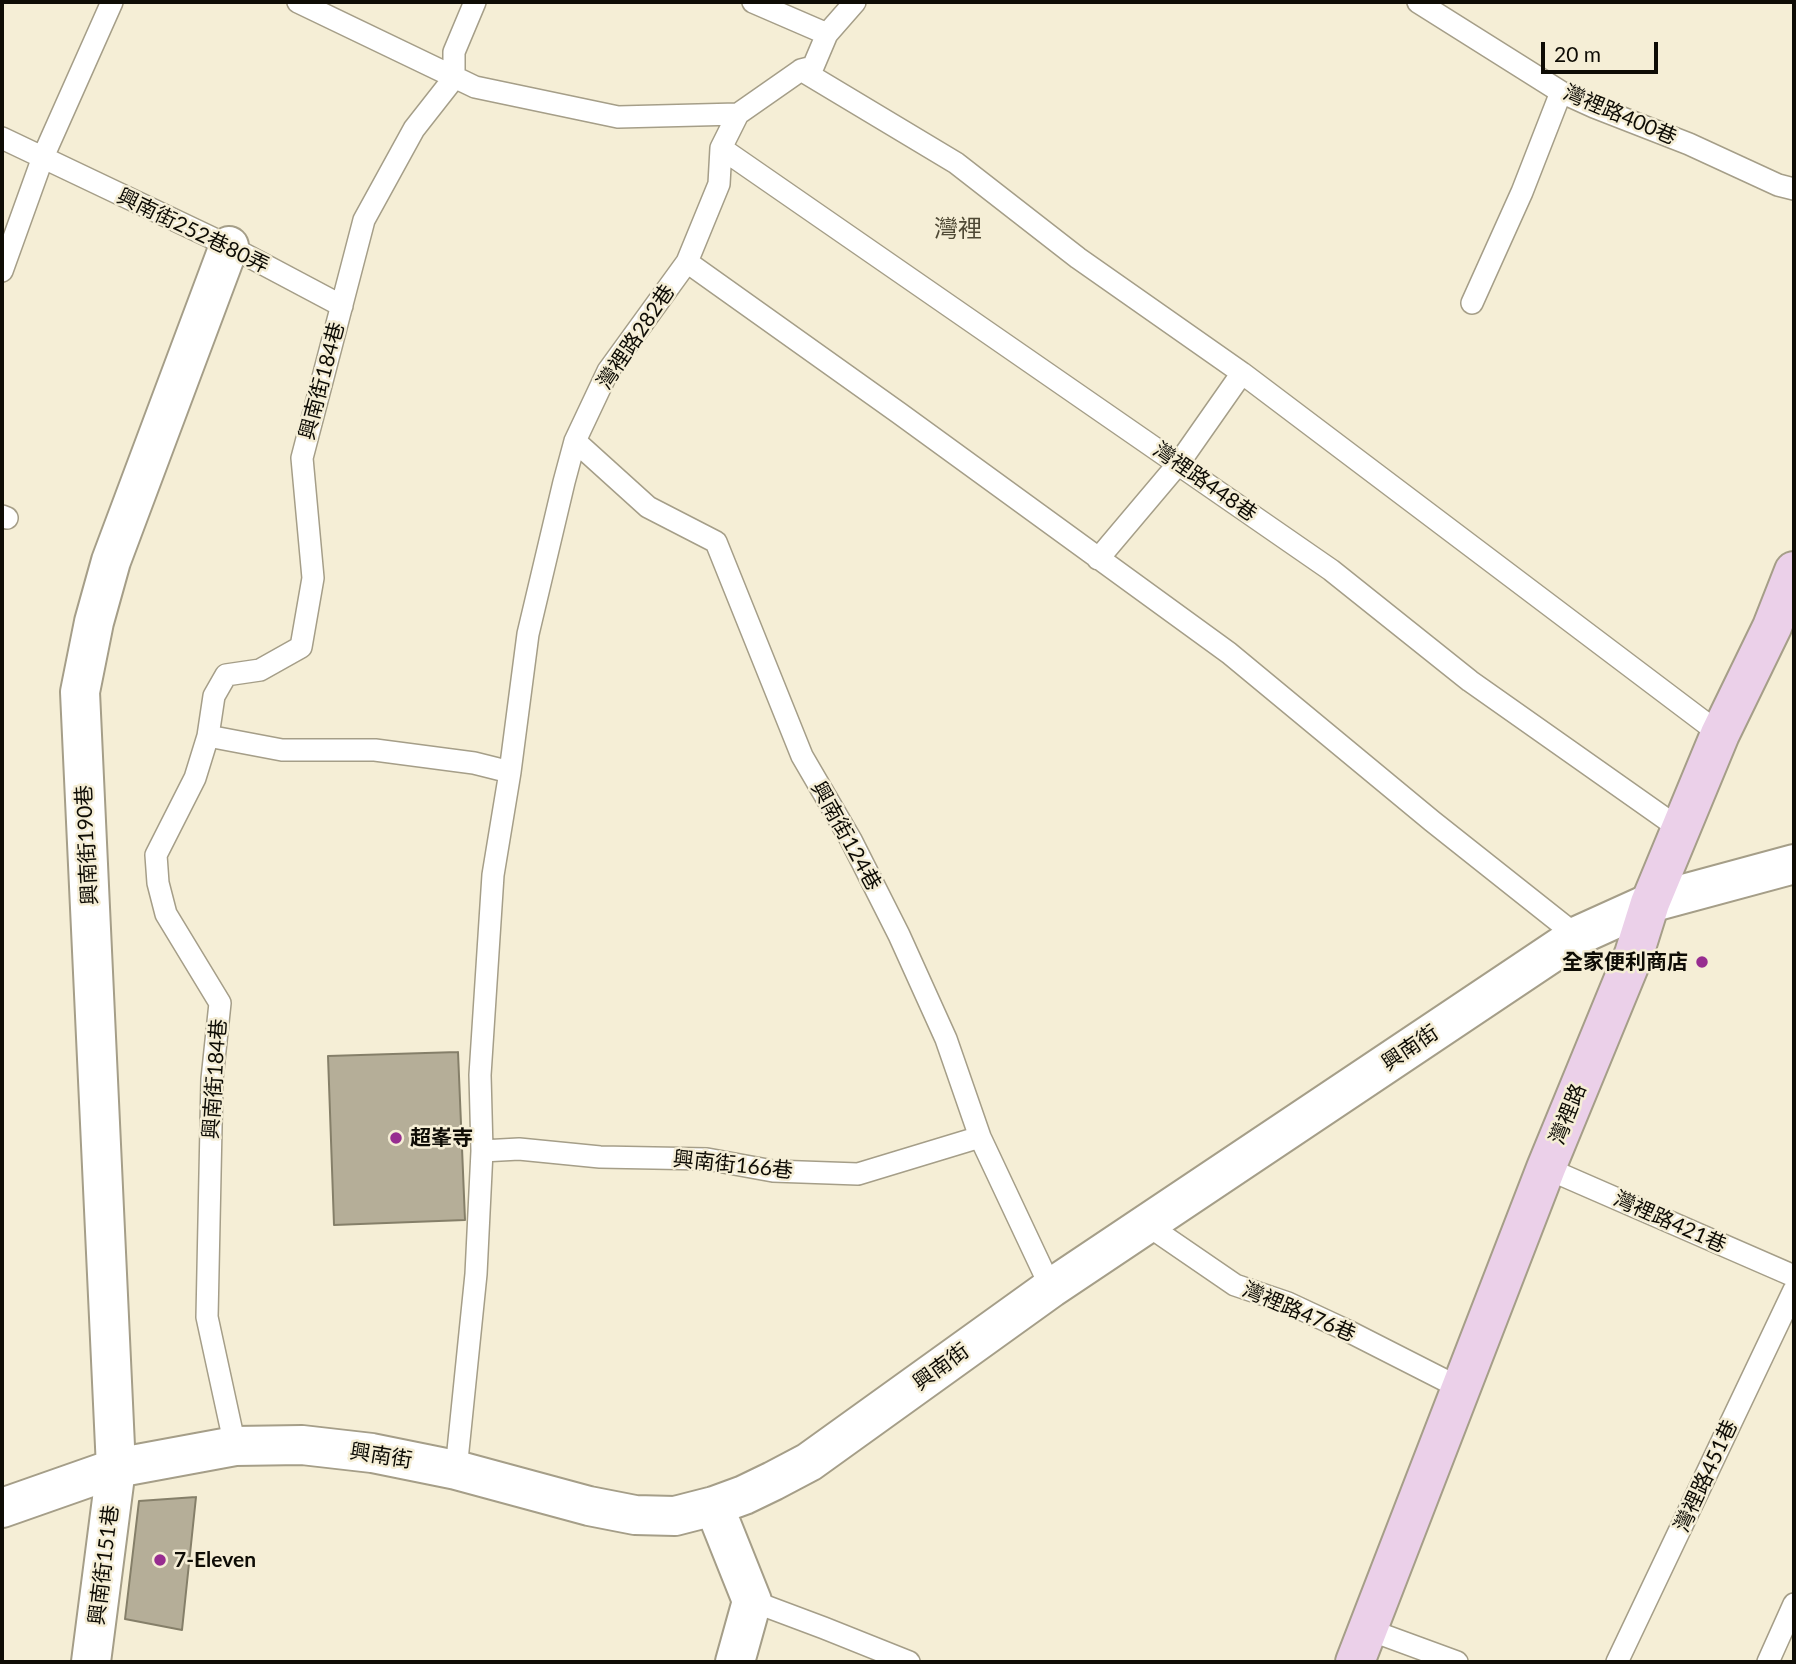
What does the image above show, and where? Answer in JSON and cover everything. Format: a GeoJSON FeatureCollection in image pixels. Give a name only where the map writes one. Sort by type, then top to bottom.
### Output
{"type":"FeatureCollection","features":[{"type":"Feature","properties":{"kind":"street","name":"興南街190巷"},"geometry":{"type":"LineString","coordinates":[[116,1468],[80,692],[94,622],[111,561],[229,246]]}},
{"type":"Feature","properties":{"kind":"street","name":"灣裡路"},"geometry":{"type":"LineString","coordinates":[[1361,1646],[1545,1168],[1633,954],[1650,903],[1720,734],[1772,627],[1794,571]]}},
{"type":"Feature","properties":{"kind":"street","name":"興南街"},"geometry":{"type":"LineString","coordinates":[[2,1508],[116,1468],[234,1446],[302,1445],[456,1469],[589,1507],[635,1515],[675,1516],[714,1506],[773,1481],[809,1462],[1051,1289],[1577,936],[1650,903],[1794,864]]}},
{"type":"Feature","properties":{"kind":"street","name":"興南街151巷"},"geometry":{"type":"LineString","coordinates":[[91,1662],[116,1468]]}},
{"type":"Feature","properties":{"kind":"street"},"geometry":{"type":"LineString","coordinates":[[714,1506],[752,1601],[735,1662]]}},
{"type":"Feature","properties":{"kind":"lane"},"geometry":{"type":"LineString","coordinates":[[2,271],[43,157],[112,2]]}},
{"type":"Feature","properties":{"kind":"lane"},"geometry":{"type":"LineString","coordinates":[[298,2],[475,87],[618,117],[738,114]]}},
{"type":"Feature","properties":{"kind":"lane"},"geometry":{"type":"LineString","coordinates":[[454,78],[454,52],[475,2]]}},
{"type":"Feature","properties":{"kind":"lane"},"geometry":{"type":"LineString","coordinates":[[753,2],[827,34]]}},
{"type":"Feature","properties":{"kind":"lane","name":"灣裡路282巷"},"geometry":{"type":"LineString","coordinates":[[510,772],[528,634],[575,441],[608,371],[687,262],[719,184],[721,148],[738,114],[801,70],[813,67],[827,34],[855,2]]}},
{"type":"Feature","properties":{"kind":"lane","name":"灣裡路400巷"},"geometry":{"type":"LineString","coordinates":[[1418,2],[1561,92],[1689,144],[1778,185],[1794,189]]}},
{"type":"Feature","properties":{"kind":"lane"},"geometry":{"type":"LineString","coordinates":[[801,70],[956,163],[1079,258],[1242,373],[1720,734]]}},
{"type":"Feature","properties":{"kind":"lane","name":"興南街184巷"},"geometry":{"type":"LineString","coordinates":[[234,1446],[207,1317],[212,1079],[220,1003],[166,914],[158,883],[156,855],[195,778],[208,736],[214,696],[226,675],[260,670],[302,647],[313,578],[302,458],[364,219],[414,128],[454,78]]}},
{"type":"Feature","properties":{"kind":"lane"},"geometry":{"type":"LineString","coordinates":[[1472,303],[1522,192],[1561,92]]}},
{"type":"Feature","properties":{"kind":"lane","name":"興南街252巷80弄"},"geometry":{"type":"LineString","coordinates":[[2,138],[229,246],[342,306]]}},
{"type":"Feature","properties":{"kind":"lane","name":"灣裡路448巷"},"geometry":{"type":"LineString","coordinates":[[721,148],[1331,570],[1470,681],[1680,830]]}},
{"type":"Feature","properties":{"kind":"lane"},"geometry":{"type":"LineString","coordinates":[[687,262],[1229,653],[1432,821],[1577,936]]}},
{"type":"Feature","properties":{"kind":"lane"},"geometry":{"type":"LineString","coordinates":[[1098,559],[1179,463],[1242,373]]}},
{"type":"Feature","properties":{"kind":"lane","name":"興南街124巷"},"geometry":{"type":"LineString","coordinates":[[575,441],[648,507],[716,542],[802,756],[851,840],[899,935],[946,1039],[980,1137],[1051,1289]]}},
{"type":"Feature","properties":{"kind":"lane"},"geometry":{"type":"LineString","coordinates":[[208,736],[282,750],[375,750],[474,764],[510,772],[493,874],[480,1075],[482,1151],[476,1275],[456,1469]]}},
{"type":"Feature","properties":{"kind":"lane","name":"興南街166巷"},"geometry":{"type":"LineString","coordinates":[[482,1151],[519,1149],[600,1157],[707,1158],[773,1171],[858,1174],[980,1137]]}},
{"type":"Feature","properties":{"kind":"lane","name":"灣裡路421巷"},"geometry":{"type":"LineString","coordinates":[[1545,1168],[1794,1276]]}},
{"type":"Feature","properties":{"kind":"lane","name":"灣裡路476巷"},"geometry":{"type":"LineString","coordinates":[[1146,1224],[1235,1285],[1288,1303],[1460,1388]]}},
{"type":"Feature","properties":{"kind":"lane","name":"灣裡路451巷"},"geometry":{"type":"LineString","coordinates":[[1617,1662],[1794,1290]]}},
{"type":"Feature","properties":{"kind":"lane"},"geometry":{"type":"LineString","coordinates":[[752,1601],[909,1662]]}},
{"type":"Feature","properties":{"kind":"lane"},"geometry":{"type":"LineString","coordinates":[[1768,1662],[1794,1604]]}},
{"type":"Feature","properties":{"kind":"lane"},"geometry":{"type":"LineString","coordinates":[[1361,1646],[1458,1662]]}},
{"type":"Feature","properties":{"kind":"building","name":"超峯寺"},"geometry":{"type":"Polygon","coordinates":[[[458,1052],[465,1220],[334,1225],[328,1056],[458,1052]]]}},
{"type":"Feature","properties":{"kind":"building","name":"7-Eleven"},"geometry":{"type":"Polygon","coordinates":[[[196,1497],[182,1630],[125,1619],[139,1501],[196,1497]]]}},
{"type":"Feature","properties":{"kind":"place","name":"全家便利商店"},"geometry":{"type":"Point","coordinates":[1702,962]}},
{"type":"Feature","properties":{"kind":"place","name":"超峯寺"},"geometry":{"type":"Point","coordinates":[396,1138]}},
{"type":"Feature","properties":{"kind":"place","name":"7-Eleven"},"geometry":{"type":"Point","coordinates":[160,1560]}},
{"type":"Feature","properties":{"kind":"district","name":"灣裡"},"geometry":{"type":"Point","coordinates":[958,229]}}]}
